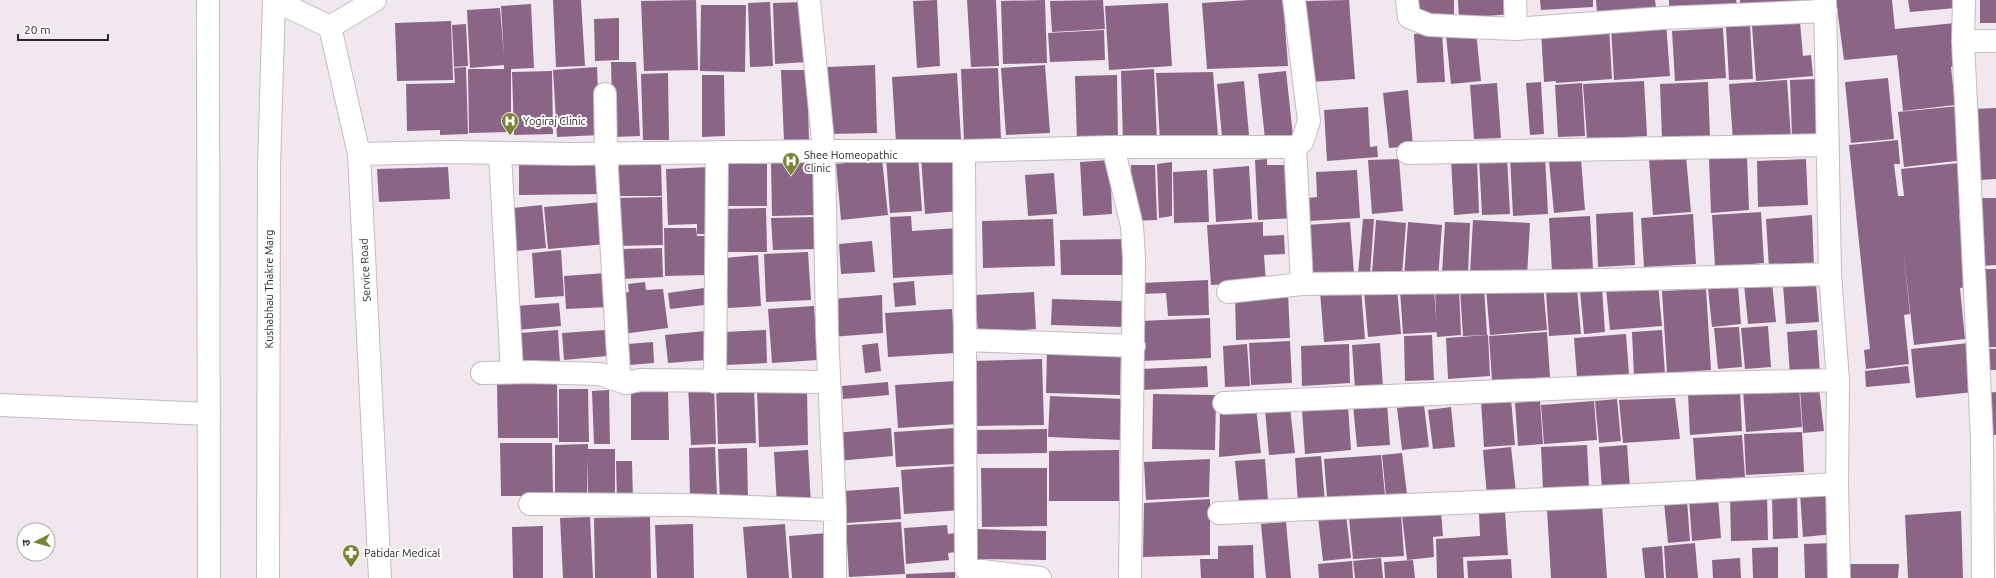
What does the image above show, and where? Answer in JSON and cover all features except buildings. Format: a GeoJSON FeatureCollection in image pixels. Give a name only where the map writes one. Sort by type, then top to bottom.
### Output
{"type":"FeatureCollection","features":[{"type":"Feature","properties":{"kind":"street"},"geometry":{"type":"LineString","coordinates":[[208,0],[209,578]]}},
{"type":"Feature","properties":{"kind":"street"},"geometry":{"type":"LineString","coordinates":[[274,0],[330,27],[375,0]]}},
{"type":"Feature","properties":{"kind":"street","name":"Kushabhau Thakre Marg"},"geometry":{"type":"LineString","coordinates":[[268,578],[269,166],[274,0]]}},
{"type":"Feature","properties":{"kind":"street"},"geometry":{"type":"LineString","coordinates":[[809,0],[824,151],[828,382],[835,510],[835,578]]}},
{"type":"Feature","properties":{"kind":"street"},"geometry":{"type":"LineString","coordinates":[[359,154],[448,152],[500,154],[606,154],[964,151],[1113,147],[1295,147],[1302,142],[1309,121],[1294,0]]}},
{"type":"Feature","properties":{"kind":"street"},"geometry":{"type":"LineString","coordinates":[[1407,0],[1409,17],[1429,25],[1516,29],[1663,9],[1826,6],[1830,274],[1838,380],[1837,484],[1839,578]]}},
{"type":"Feature","properties":{"kind":"street"},"geometry":{"type":"LineString","coordinates":[[1515,0],[1516,29]]}},
{"type":"Feature","properties":{"kind":"street"},"geometry":{"type":"LineString","coordinates":[[1964,0],[1964,41],[1989,440],[1983,578]]}},
{"type":"Feature","properties":{"kind":"street","name":"Service Road"},"geometry":{"type":"LineString","coordinates":[[330,27],[359,154],[380,578]]}},
{"type":"Feature","properties":{"kind":"street"},"geometry":{"type":"LineString","coordinates":[[1964,41],[1996,41]]}},
{"type":"Feature","properties":{"kind":"street"},"geometry":{"type":"LineString","coordinates":[[605,94],[606,154],[619,373],[626,383]]}},
{"type":"Feature","properties":{"kind":"street"},"geometry":{"type":"LineString","coordinates":[[1408,153],[1828,145]]}},
{"type":"Feature","properties":{"kind":"street"},"geometry":{"type":"LineString","coordinates":[[1113,147],[1132,226],[1134,259],[1130,578]]}},
{"type":"Feature","properties":{"kind":"street"},"geometry":{"type":"LineString","coordinates":[[1295,147],[1302,284]]}},
{"type":"Feature","properties":{"kind":"street"},"geometry":{"type":"LineString","coordinates":[[964,151],[966,568],[1040,578]]}},
{"type":"Feature","properties":{"kind":"street"},"geometry":{"type":"LineString","coordinates":[[715,382],[717,153]]}},
{"type":"Feature","properties":{"kind":"street"},"geometry":{"type":"LineString","coordinates":[[500,154],[512,372]]}},
{"type":"Feature","properties":{"kind":"street"},"geometry":{"type":"LineString","coordinates":[[1228,292],[1302,284],[1567,281],[1830,274]]}},
{"type":"Feature","properties":{"kind":"street"},"geometry":{"type":"LineString","coordinates":[[965,340],[1134,346]]}},
{"type":"Feature","properties":{"kind":"street"},"geometry":{"type":"LineString","coordinates":[[482,373],[512,372],[600,374],[626,383],[640,380],[715,382],[828,382]]}},
{"type":"Feature","properties":{"kind":"street"},"geometry":{"type":"LineString","coordinates":[[1224,403],[1669,384],[1838,380]]}},
{"type":"Feature","properties":{"kind":"street"},"geometry":{"type":"LineString","coordinates":[[0,405],[209,414]]}},
{"type":"Feature","properties":{"kind":"street"},"geometry":{"type":"LineString","coordinates":[[1219,513],[1612,496],[1837,484]]}},
{"type":"Feature","properties":{"kind":"street"},"geometry":{"type":"LineString","coordinates":[[530,504],[686,505],[835,510]]}},
{"type":"Feature","properties":{"kind":"place","name":"Yogiraj Clinic"},"geometry":{"type":"Point","coordinates":[510,136]}},
{"type":"Feature","properties":{"kind":"place","name":"Shee Homeopathic Clinic"},"geometry":{"type":"Point","coordinates":[791,176]}},
{"type":"Feature","properties":{"kind":"place","name":"Patidar Medical"},"geometry":{"type":"Point","coordinates":[351,568]}}]}
